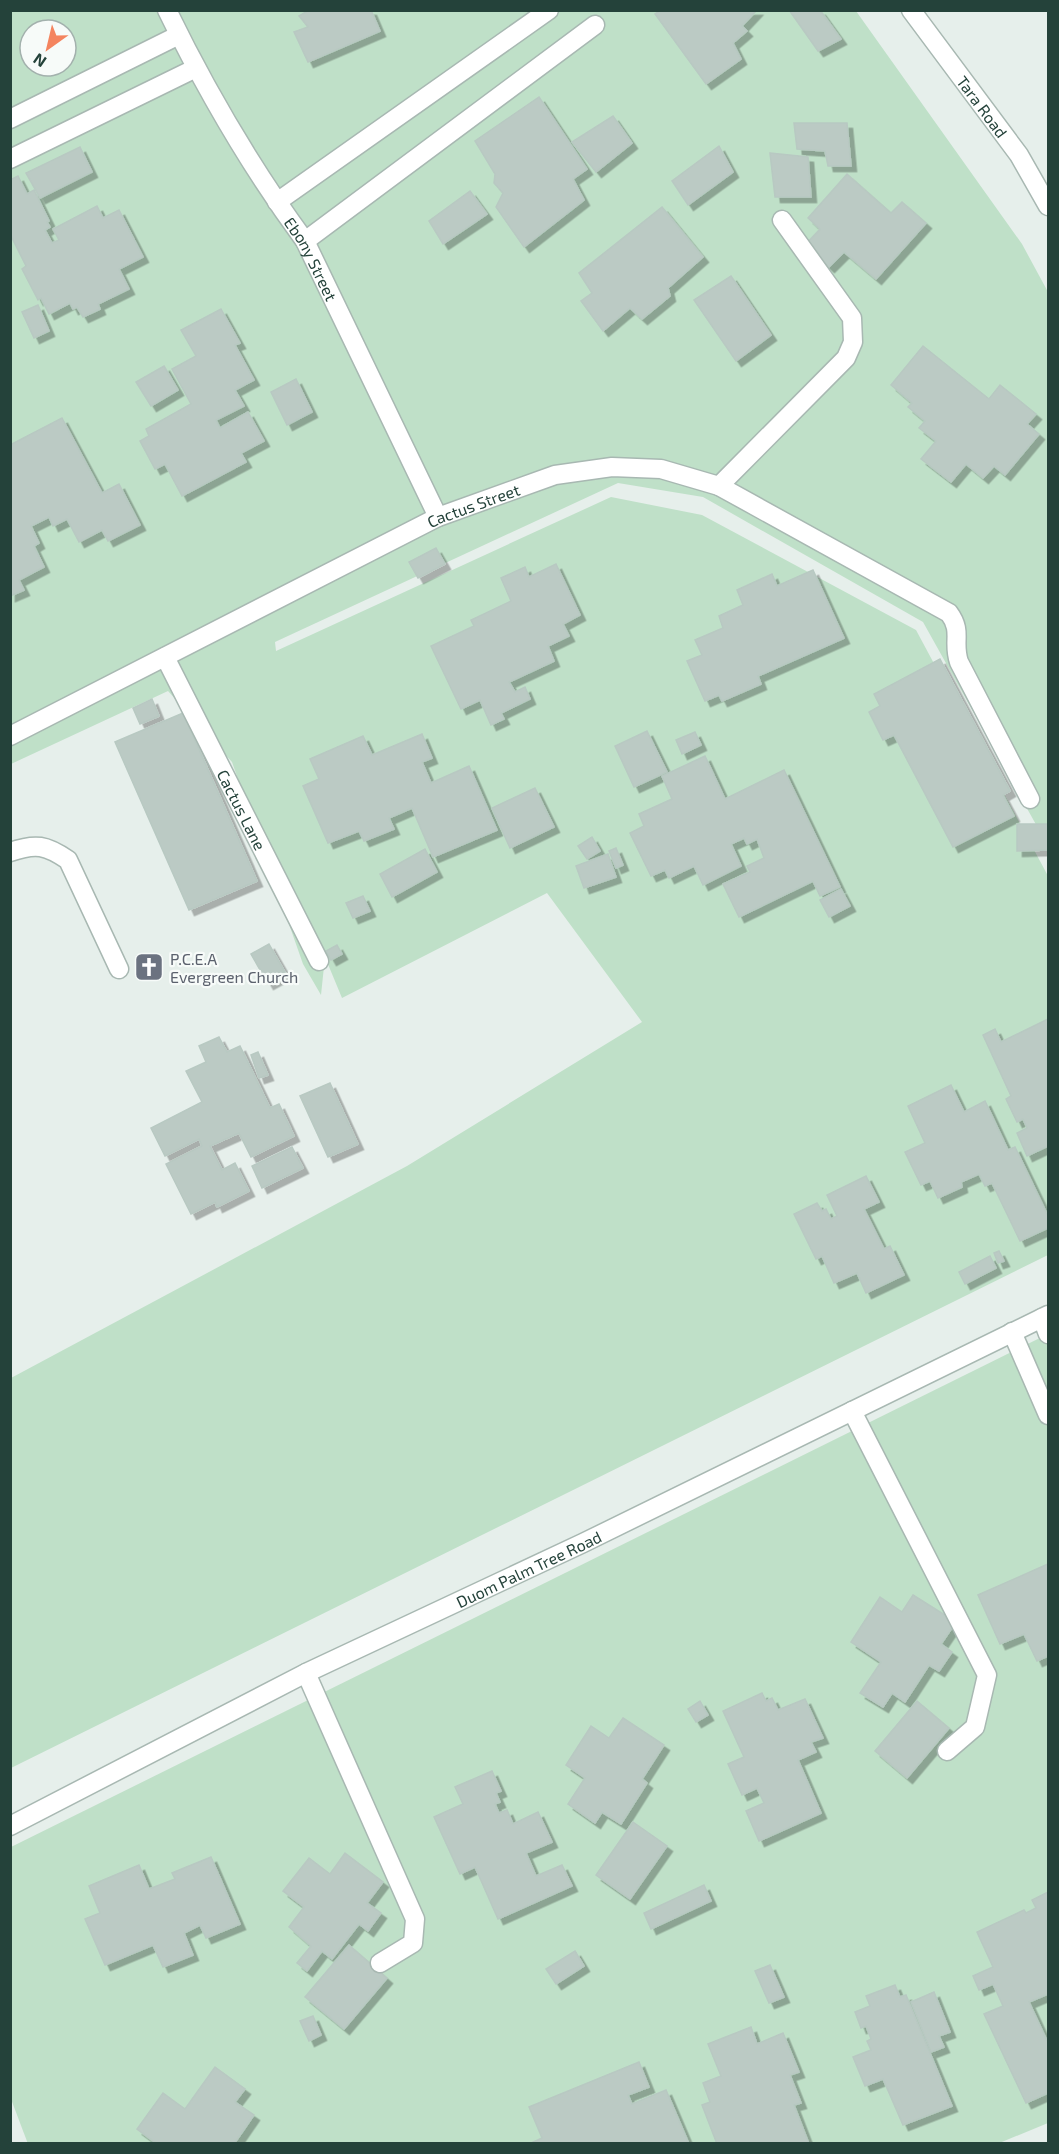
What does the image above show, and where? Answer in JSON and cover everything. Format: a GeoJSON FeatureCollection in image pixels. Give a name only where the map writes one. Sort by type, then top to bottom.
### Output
{"type":"FeatureCollection","features":[{"type":"Feature","properties":{"kind":"street","name":"Ebony Street"},"geometry":{"type":"LineString","coordinates":[[166,10],[196,68],[277,202],[305,240],[438,517]]}},
{"type":"Feature","properties":{"kind":"street"},"geometry":{"type":"LineString","coordinates":[[277,202],[549,10]]}},
{"type":"Feature","properties":{"kind":"street","name":"Tara Road"},"geometry":{"type":"LineString","coordinates":[[911,10],[1046,193]]}},
{"type":"Feature","properties":{"kind":"street"},"geometry":{"type":"LineString","coordinates":[[305,240],[595,25]]}},
{"type":"Feature","properties":{"kind":"street"},"geometry":{"type":"LineString","coordinates":[[10,119],[179,35]]}},
{"type":"Feature","properties":{"kind":"street"},"geometry":{"type":"LineString","coordinates":[[10,159],[196,68]]}},
{"type":"Feature","properties":{"kind":"street"},"geometry":{"type":"LineString","coordinates":[[718,486],[846,358],[853,342],[852,318],[782,220]]}},
{"type":"Feature","properties":{"kind":"street","name":"Cactus Street"},"geometry":{"type":"LineString","coordinates":[[10,736],[438,517],[555,475],[612,467],[661,469],[718,486],[949,613],[957,624],[958,633],[955,644],[959,662],[1030,799]]}},
{"type":"Feature","properties":{"kind":"street","name":"Cactus Lane"},"geometry":{"type":"LineString","coordinates":[[165,657],[319,961]]}},
{"type":"Feature","properties":{"kind":"street"},"geometry":{"type":"LineString","coordinates":[[10,852],[31,844],[57,853],[68,860],[119,969]]}},
{"type":"Feature","properties":{"kind":"street","name":"Duom Palm Tree Road"},"geometry":{"type":"LineString","coordinates":[[10,1826],[306,1673],[583,1543],[1012,1332],[1046,1322]]}},
{"type":"Feature","properties":{"kind":"street"},"geometry":{"type":"LineString","coordinates":[[1012,1332],[1048,1415]]}},
{"type":"Feature","properties":{"kind":"street"},"geometry":{"type":"LineString","coordinates":[[852,1411],[987,1675],[983,1703],[975,1727],[947,1751]]}},
{"type":"Feature","properties":{"kind":"street"},"geometry":{"type":"LineString","coordinates":[[306,1673],[415,1919],[412,1943],[380,1963]]}},
{"type":"Feature","properties":{"kind":"green space"},"geometry":{"type":"Polygon","coordinates":[[[10,11],[856,11],[1022,244],[1048,292],[1048,846],[923,622],[703,497],[618,483],[275,642],[276,651],[611,497],[702,515],[916,630],[1048,876],[1048,1255],[11,1768],[11,1378],[407,1166],[642,1022],[547,893],[342,998],[325,957],[321,995],[303,964],[232,762],[168,691],[11,764],[10,11]]]}},
{"type":"Feature","properties":{"kind":"green space"},"geometry":{"type":"Polygon","coordinates":[[[1048,1334],[1048,2123],[997,2144],[28,2144],[11,2099],[11,1847],[1048,1334]]]}},
{"type":"Feature","properties":{"kind":"building"},"geometry":{"type":"Polygon","coordinates":[[[309,10],[371,10],[380,31],[308,62],[294,32],[308,27],[299,16],[309,10]]]}},
{"type":"Feature","properties":{"kind":"building"},"geometry":{"type":"Polygon","coordinates":[[[661,10],[757,10],[742,26],[747,31],[733,43],[741,59],[706,84],[655,14],[661,10]]]}},
{"type":"Feature","properties":{"kind":"building"},"geometry":{"type":"Polygon","coordinates":[[[789,10],[820,10],[841,39],[818,51],[789,10]]]}},
{"type":"Feature","properties":{"kind":"building"},"geometry":{"type":"Polygon","coordinates":[[[539,97],[587,169],[573,179],[584,200],[524,247],[496,207],[503,193],[494,183],[495,174],[475,141],[539,97]]]}},
{"type":"Feature","properties":{"kind":"building"},"geometry":{"type":"Polygon","coordinates":[[[613,116],[632,143],[596,172],[572,142],[613,116]]]}},
{"type":"Feature","properties":{"kind":"building"},"geometry":{"type":"Polygon","coordinates":[[[794,123],[847,123],[851,166],[828,166],[825,151],[797,149],[794,123]]]}},
{"type":"Feature","properties":{"kind":"building"},"geometry":{"type":"Polygon","coordinates":[[[719,146],[733,172],[688,205],[672,181],[719,146]]]}},
{"type":"Feature","properties":{"kind":"building"},"geometry":{"type":"Polygon","coordinates":[[[80,147],[92,172],[40,198],[26,173],[80,147]]]}},
{"type":"Feature","properties":{"kind":"building"},"geometry":{"type":"Polygon","coordinates":[[[770,153],[808,157],[811,197],[775,197],[770,153]]]}},
{"type":"Feature","properties":{"kind":"building"},"geometry":{"type":"Polygon","coordinates":[[[847,174],[891,213],[902,202],[926,223],[876,279],[844,252],[829,267],[805,245],[820,229],[808,218],[847,174]]]}},
{"type":"Feature","properties":{"kind":"building"},"geometry":{"type":"Polygon","coordinates":[[[18,176],[27,194],[34,190],[49,221],[47,222],[50,227],[45,230],[52,243],[59,240],[53,229],[97,206],[103,218],[119,210],[143,257],[119,269],[129,289],[98,304],[100,309],[83,317],[77,307],[73,309],[70,303],[49,314],[41,298],[38,300],[22,269],[26,266],[10,234],[10,180],[18,176]]]}},
{"type":"Feature","properties":{"kind":"building"},"geometry":{"type":"Polygon","coordinates":[[[470,191],[487,214],[443,244],[429,221],[470,191]]]}},
{"type":"Feature","properties":{"kind":"building"},"geometry":{"type":"Polygon","coordinates":[[[662,207],[703,257],[668,288],[670,296],[642,319],[630,308],[603,331],[581,301],[592,293],[579,273],[662,207]]]}},
{"type":"Feature","properties":{"kind":"building"},"geometry":{"type":"Polygon","coordinates":[[[731,276],[771,335],[736,361],[694,300],[731,276]]]}},
{"type":"Feature","properties":{"kind":"building"},"geometry":{"type":"Polygon","coordinates":[[[38,305],[49,331],[34,338],[22,312],[38,305]]]}},
{"type":"Feature","properties":{"kind":"building"},"geometry":{"type":"Polygon","coordinates":[[[221,309],[240,343],[235,345],[254,380],[235,390],[244,406],[216,420],[220,428],[248,412],[264,441],[241,453],[246,462],[182,496],[165,464],[155,469],[140,441],[149,436],[146,429],[191,404],[172,369],[196,356],[181,330],[221,309]]]}},
{"type":"Feature","properties":{"kind":"building"},"geometry":{"type":"Polygon","coordinates":[[[923,346],[989,399],[1000,385],[1036,414],[1027,424],[1039,434],[1005,475],[994,466],[983,478],[966,464],[951,482],[921,459],[936,441],[919,428],[925,421],[908,407],[912,403],[891,385],[923,346]]]}},
{"type":"Feature","properties":{"kind":"building"},"geometry":{"type":"Polygon","coordinates":[[[164,366],[178,390],[151,406],[136,382],[164,366]]]}},
{"type":"Feature","properties":{"kind":"building"},"geometry":{"type":"Polygon","coordinates":[[[296,379],[312,412],[287,425],[271,392],[296,379]]]}},
{"type":"Feature","properties":{"kind":"building"},"geometry":{"type":"Polygon","coordinates":[[[62,418],[102,493],[119,484],[140,525],[108,541],[102,530],[79,542],[67,519],[53,526],[49,517],[31,526],[39,543],[34,546],[44,567],[19,580],[24,590],[10,596],[10,445],[62,418]]]}},
{"type":"Feature","properties":{"kind":"building"},"geometry":{"type":"Polygon","coordinates":[[[436,548],[445,564],[418,578],[409,562],[436,548]]]}},
{"type":"Feature","properties":{"kind":"building"},"geometry":{"type":"Polygon","coordinates":[[[556,564],[580,615],[563,624],[569,636],[548,646],[554,661],[509,682],[515,692],[525,687],[530,699],[501,713],[504,719],[491,725],[480,700],[461,709],[431,646],[474,626],[471,620],[511,601],[501,578],[525,567],[529,577],[556,564]]]}},
{"type":"Feature","properties":{"kind":"building"},"geometry":{"type":"Polygon","coordinates":[[[813,570],[844,638],[758,676],[761,684],[722,701],[719,695],[705,701],[687,661],[702,655],[695,640],[723,628],[719,616],[743,605],[737,590],[772,574],[777,586],[813,570]]]}},
{"type":"Feature","properties":{"kind":"building"},"geometry":{"type":"Polygon","coordinates":[[[940,659],[1010,791],[1003,795],[1014,816],[953,847],[894,735],[883,740],[869,712],[880,706],[874,694],[940,659]]]}},
{"type":"Feature","properties":{"kind":"building"},"geometry":{"type":"Polygon","coordinates":[[[152,699],[159,716],[140,724],[133,708],[152,699]]]}},
{"type":"Feature","properties":{"kind":"building"},"geometry":{"type":"Polygon","coordinates":[[[183,713],[257,881],[189,910],[115,742],[183,713]]]}},
{"type":"Feature","properties":{"kind":"building"},"geometry":{"type":"Polygon","coordinates":[[[647,731],[667,772],[634,787],[615,746],[647,731]]]}},
{"type":"Feature","properties":{"kind":"building"},"geometry":{"type":"Polygon","coordinates":[[[695,732],[701,745],[682,754],[676,740],[695,732]]]}},
{"type":"Feature","properties":{"kind":"building"},"geometry":{"type":"Polygon","coordinates":[[[422,734],[432,758],[422,762],[431,783],[469,766],[497,830],[433,857],[412,808],[389,818],[394,829],[364,841],[359,831],[328,843],[303,786],[319,779],[310,759],[363,736],[372,755],[422,734]]]}},
{"type":"Feature","properties":{"kind":"building"},"geometry":{"type":"Polygon","coordinates":[[[705,756],[725,799],[784,770],[840,887],[820,896],[813,881],[739,917],[723,884],[750,872],[747,866],[764,858],[757,839],[747,844],[744,838],[731,844],[741,866],[703,885],[694,866],[669,878],[665,870],[651,876],[630,833],[644,826],[639,814],[672,799],[662,776],[705,756]]]}},
{"type":"Feature","properties":{"kind":"building"},"geometry":{"type":"Polygon","coordinates":[[[535,788],[554,827],[510,848],[492,808],[535,788]]]}},
{"type":"Feature","properties":{"kind":"building"},"geometry":{"type":"Polygon","coordinates":[[[1017,824],[1048,824],[1048,850],[1017,851],[1017,824]]]}},
{"type":"Feature","properties":{"kind":"building"},"geometry":{"type":"Polygon","coordinates":[[[592,837],[600,851],[587,859],[578,846],[592,837]]]}},
{"type":"Feature","properties":{"kind":"building"},"geometry":{"type":"Polygon","coordinates":[[[616,848],[623,865],[616,868],[609,851],[616,848]]]}},
{"type":"Feature","properties":{"kind":"building"},"geometry":{"type":"Polygon","coordinates":[[[425,849],[437,872],[392,897],[380,874],[425,849]]]}},
{"type":"Feature","properties":{"kind":"building"},"geometry":{"type":"Polygon","coordinates":[[[608,854],[616,877],[584,888],[576,866],[608,854]]]}},
{"type":"Feature","properties":{"kind":"building"},"geometry":{"type":"Polygon","coordinates":[[[841,889],[850,906],[829,917],[820,900],[841,889]]]}},
{"type":"Feature","properties":{"kind":"building"},"geometry":{"type":"Polygon","coordinates":[[[363,896],[370,911],[353,918],[346,903],[363,896]]]}},
{"type":"Feature","properties":{"kind":"building"},"geometry":{"type":"Polygon","coordinates":[[[269,944],[286,974],[268,984],[251,954],[269,944]]]}},
{"type":"Feature","properties":{"kind":"building"},"geometry":{"type":"Polygon","coordinates":[[[337,945],[342,954],[331,960],[326,951],[337,945]]]}},
{"type":"Feature","properties":{"kind":"building"},"geometry":{"type":"Polygon","coordinates":[[[1048,1019],[1048,1146],[1027,1156],[1017,1133],[1027,1128],[1023,1119],[1017,1122],[1006,1099],[1011,1096],[983,1035],[995,1029],[1001,1042],[1048,1019]]]}},
{"type":"Feature","properties":{"kind":"building"},"geometry":{"type":"Polygon","coordinates":[[[219,1037],[227,1052],[240,1046],[270,1108],[279,1104],[294,1136],[251,1157],[239,1133],[210,1146],[222,1170],[235,1163],[249,1191],[217,1207],[215,1202],[191,1214],[166,1164],[202,1146],[199,1139],[165,1156],[151,1128],[202,1102],[186,1071],[206,1062],[199,1046],[219,1037]]]}},
{"type":"Feature","properties":{"kind":"building"},"geometry":{"type":"Polygon","coordinates":[[[258,1052],[268,1075],[259,1078],[251,1055],[258,1052]]]}},
{"type":"Feature","properties":{"kind":"building"},"geometry":{"type":"Polygon","coordinates":[[[330,1083],[358,1144],[328,1157],[300,1096],[330,1083]]]}},
{"type":"Feature","properties":{"kind":"building"},"geometry":{"type":"Polygon","coordinates":[[[951,1085],[964,1112],[985,1101],[1008,1150],[1015,1147],[1048,1216],[1048,1228],[1020,1241],[992,1183],[985,1186],[979,1174],[961,1182],[962,1187],[938,1198],[930,1181],[921,1185],[905,1152],[925,1143],[908,1106],[951,1085]]]}},
{"type":"Feature","properties":{"kind":"building"},"geometry":{"type":"Polygon","coordinates":[[[292,1147],[303,1168],[262,1188],[252,1166],[292,1147]]]}},
{"type":"Feature","properties":{"kind":"building"},"geometry":{"type":"Polygon","coordinates":[[[866,1176],[879,1202],[864,1209],[884,1249],[890,1246],[904,1275],[866,1293],[857,1273],[834,1283],[822,1256],[816,1259],[794,1214],[817,1203],[822,1211],[826,1209],[831,1219],[837,1216],[827,1195],[866,1176]]]}},
{"type":"Feature","properties":{"kind":"building"},"geometry":{"type":"Polygon","coordinates":[[[999,1251],[1004,1261],[998,1263],[994,1253],[999,1251]]]}},
{"type":"Feature","properties":{"kind":"building"},"geometry":{"type":"Polygon","coordinates":[[[990,1256],[996,1268],[965,1284],[959,1272],[990,1256]]]}},
{"type":"Feature","properties":{"kind":"building"},"geometry":{"type":"Polygon","coordinates":[[[1048,1564],[1048,1656],[1037,1661],[1024,1634],[1000,1644],[978,1595],[1048,1564]]]}},
{"type":"Feature","properties":{"kind":"building"},"geometry":{"type":"Polygon","coordinates":[[[913,1595],[956,1622],[941,1644],[952,1652],[939,1671],[929,1665],[905,1702],[892,1693],[883,1707],[860,1693],[881,1662],[851,1642],[880,1597],[902,1612],[913,1595]]]}},
{"type":"Feature","properties":{"kind":"building"},"geometry":{"type":"Polygon","coordinates":[[[762,1693],[766,1701],[772,1698],[778,1710],[805,1699],[823,1738],[811,1742],[816,1752],[798,1760],[821,1813],[759,1841],[746,1811],[764,1803],[757,1788],[742,1795],[728,1764],[744,1757],[723,1711],[762,1693]]]}},
{"type":"Feature","properties":{"kind":"building"},"geometry":{"type":"Polygon","coordinates":[[[700,1701],[708,1715],[696,1722],[688,1709],[700,1701]]]}},
{"type":"Feature","properties":{"kind":"building"},"geometry":{"type":"Polygon","coordinates":[[[917,1701],[949,1728],[907,1778],[875,1751],[917,1701]]]}},
{"type":"Feature","properties":{"kind":"building"},"geometry":{"type":"Polygon","coordinates":[[[623,1718],[664,1745],[642,1779],[647,1783],[621,1824],[602,1812],[595,1823],[568,1804],[585,1778],[566,1765],[591,1726],[609,1738],[623,1718]]]}},
{"type":"Feature","properties":{"kind":"building"},"geometry":{"type":"Polygon","coordinates":[[[492,1771],[501,1791],[496,1793],[500,1802],[495,1804],[499,1813],[507,1810],[513,1824],[538,1812],[552,1842],[526,1853],[536,1876],[562,1865],[572,1886],[498,1919],[475,1867],[460,1874],[434,1817],[463,1804],[455,1787],[492,1771]]]}},
{"type":"Feature","properties":{"kind":"building"},"geometry":{"type":"Polygon","coordinates":[[[633,1822],[667,1846],[630,1899],[596,1875],[633,1822]]]}},
{"type":"Feature","properties":{"kind":"building"},"geometry":{"type":"Polygon","coordinates":[[[345,1853],[383,1882],[367,1903],[381,1913],[368,1931],[359,1924],[332,1959],[322,1951],[307,1971],[297,1963],[311,1946],[289,1927],[304,1907],[283,1891],[309,1858],[330,1874],[345,1853]]]}},
{"type":"Feature","properties":{"kind":"building"},"geometry":{"type":"Polygon","coordinates":[[[211,1857],[240,1924],[206,1938],[200,1925],[184,1933],[193,1955],[163,1967],[153,1945],[105,1965],[85,1919],[100,1913],[89,1886],[139,1865],[149,1889],[175,1879],[172,1873],[211,1857]]]}},
{"type":"Feature","properties":{"kind":"building"},"geometry":{"type":"Polygon","coordinates":[[[704,1885],[711,1901],[651,1929],[644,1913],[704,1885]]]}},
{"type":"Feature","properties":{"kind":"building"},"geometry":{"type":"Polygon","coordinates":[[[1048,1892],[1048,1994],[1029,2002],[1048,2043],[1048,2093],[1026,2103],[984,2014],[1003,2006],[993,1984],[979,1990],[973,1976],[993,1967],[977,1932],[1024,1910],[1026,1913],[1036,1908],[1032,1900],[1048,1892]]]}},
{"type":"Feature","properties":{"kind":"building"},"geometry":{"type":"Polygon","coordinates":[[[349,1945],[387,1978],[344,2029],[305,1997],[349,1945]]]}},
{"type":"Feature","properties":{"kind":"building"},"geometry":{"type":"Polygon","coordinates":[[[575,1951],[584,1966],[556,1984],[546,1969],[575,1951]]]}},
{"type":"Feature","properties":{"kind":"building"},"geometry":{"type":"Polygon","coordinates":[[[770,1965],[784,1997],[769,2003],[755,1971],[770,1965]]]}},
{"type":"Feature","properties":{"kind":"building"},"geometry":{"type":"Polygon","coordinates":[[[895,1985],[900,1997],[906,1995],[952,2106],[903,2125],[883,2079],[865,2086],[853,2057],[871,2050],[867,2041],[871,2039],[866,2026],[861,2028],[855,2012],[870,2006],[866,1996],[895,1985]]]}},
{"type":"Feature","properties":{"kind":"building"},"geometry":{"type":"Polygon","coordinates":[[[934,1992],[950,2032],[939,2036],[944,2047],[931,2052],[911,2002],[934,1992]]]}},
{"type":"Feature","properties":{"kind":"building"},"geometry":{"type":"Polygon","coordinates":[[[313,2016],[321,2035],[309,2041],[300,2021],[313,2016]]]}},
{"type":"Feature","properties":{"kind":"building"},"geometry":{"type":"Polygon","coordinates":[[[751,2027],[757,2044],[783,2033],[799,2072],[790,2075],[801,2103],[794,2105],[809,2144],[717,2144],[702,2105],[710,2102],[703,2083],[721,2076],[708,2044],[751,2027]]]}},
{"type":"Feature","properties":{"kind":"building"},"geometry":{"type":"Polygon","coordinates":[[[639,2062],[649,2087],[628,2095],[632,2104],[666,2090],[689,2144],[529,2144],[542,2138],[529,2107],[639,2062]]]}},
{"type":"Feature","properties":{"kind":"building"},"geometry":{"type":"Polygon","coordinates":[[[215,2067],[245,2089],[235,2102],[254,2115],[234,2144],[157,2144],[137,2129],[163,2093],[185,2109],[215,2067]]]}},
{"type":"Feature","properties":{"kind":"place","name":"P.C.E.A Evergreen Church"},"geometry":{"type":"Point","coordinates":[149,967]}}]}
